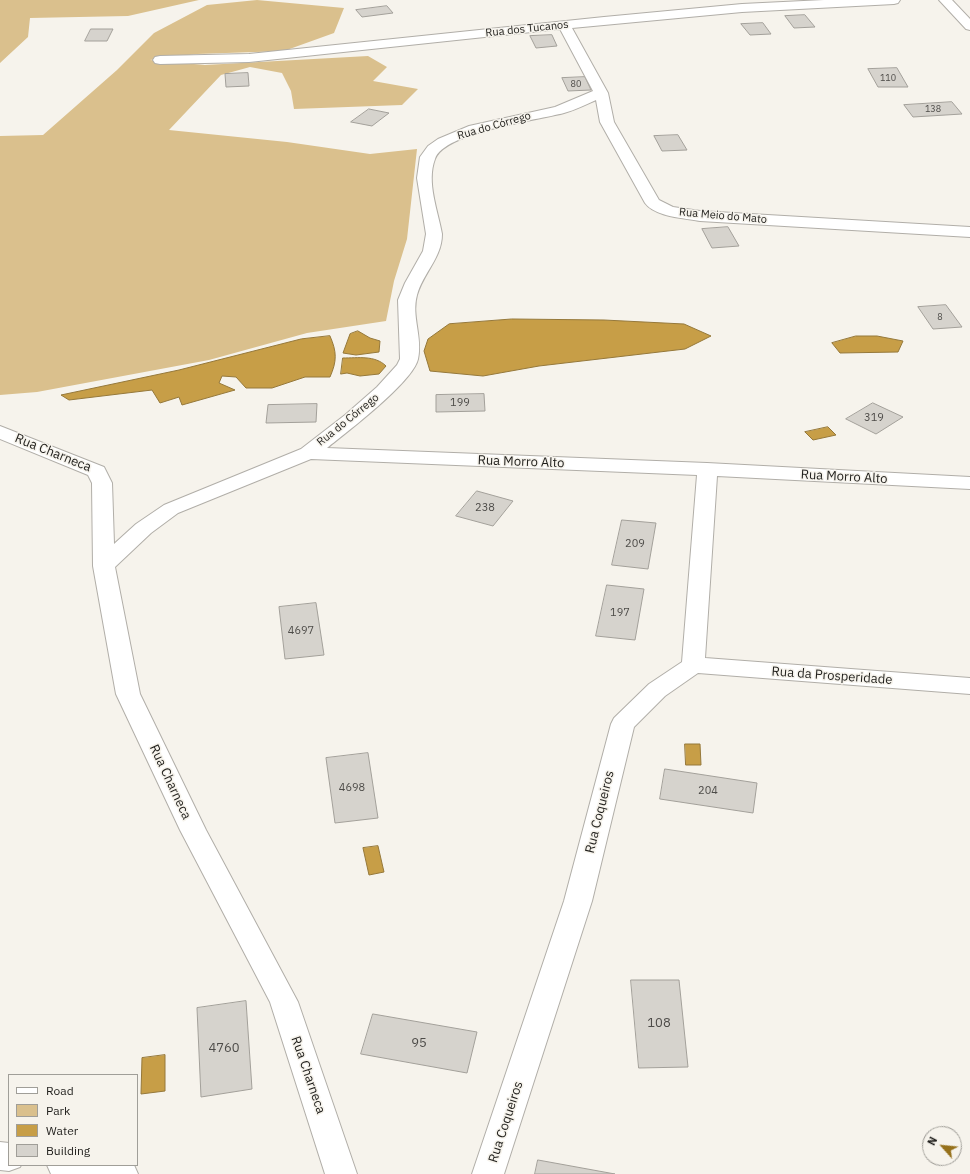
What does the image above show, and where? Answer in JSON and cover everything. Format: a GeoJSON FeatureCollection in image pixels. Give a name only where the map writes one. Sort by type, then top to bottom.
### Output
{"type":"FeatureCollection","features":[{"type":"Feature","properties":{"kind":"street","name":"Rua dos Tucanos"},"geometry":{"type":"LineString","coordinates":[[160,60],[249,58],[742,8],[894,0]]}},
{"type":"Feature","properties":{"kind":"street"},"geometry":{"type":"LineString","coordinates":[[945,0],[970,26]]}},
{"type":"Feature","properties":{"kind":"street","name":"Rua Meio do Mato"},"geometry":{"type":"LineString","coordinates":[[565,26],[601,93],[608,122],[653,203],[669,211],[700,216],[970,232]]}},
{"type":"Feature","properties":{"kind":"street","name":"Rua do Córrego"},"geometry":{"type":"LineString","coordinates":[[308,453],[367,406],[408,364],[410,352],[406,314],[407,299],[410,289],[432,250],[434,236],[431,216],[424,193],[427,158],[433,149],[457,136],[520,118],[559,110],[601,93]]}},
{"type":"Feature","properties":{"kind":"street","name":"Rua Charneca"},"geometry":{"type":"LineString","coordinates":[[0,432],[97,471],[102,482],[104,566],[128,694],[193,830],[284,1002],[341,1174]]}},
{"type":"Feature","properties":{"kind":"street","name":"Rua Morro Alto"},"geometry":{"type":"LineString","coordinates":[[104,566],[136,533],[171,508],[308,453],[970,483]]}},
{"type":"Feature","properties":{"kind":"street"},"geometry":{"type":"LineString","coordinates":[[693,665],[707,470]]}},
{"type":"Feature","properties":{"kind":"street","name":"Rua da Prosperidade"},"geometry":{"type":"LineString","coordinates":[[693,665],[970,686]]}},
{"type":"Feature","properties":{"kind":"street","name":"Rua Coqueiros"},"geometry":{"type":"LineString","coordinates":[[488,1174],[578,901],[623,724],[657,690],[693,665]]}},
{"type":"Feature","properties":{"kind":"street"},"geometry":{"type":"LineString","coordinates":[[70,1166],[122,1174]]}},
{"type":"Feature","properties":{"kind":"green space"},"geometry":{"type":"Polygon","coordinates":[[[0,0],[199,0],[128,16],[30,18],[28,37],[0,63],[0,0]]]}},
{"type":"Feature","properties":{"kind":"green space"},"geometry":{"type":"Polygon","coordinates":[[[257,0],[344,8],[334,33],[284,51],[197,54],[150,60],[205,65],[368,56],[387,67],[373,81],[418,89],[402,105],[294,109],[291,91],[282,73],[250,67],[221,75],[169,130],[287,142],[370,154],[417,149],[407,239],[394,281],[386,321],[307,333],[209,360],[37,392],[0,395],[0,136],[43,135],[117,70],[154,33],[207,5],[257,0]]]}},
{"type":"Feature","properties":{"kind":"water"},"geometry":{"type":"Polygon","coordinates":[[[512,319],[604,320],[684,324],[711,336],[685,349],[539,366],[483,376],[430,371],[424,351],[428,339],[449,324],[512,319]]]}},
{"type":"Feature","properties":{"kind":"water"},"geometry":{"type":"Polygon","coordinates":[[[358,331],[370,338],[380,341],[379,352],[356,355],[343,353],[350,334],[358,331]]]}},
{"type":"Feature","properties":{"kind":"water"},"geometry":{"type":"Polygon","coordinates":[[[330,336],[335,352],[335,361],[330,377],[305,377],[272,388],[246,388],[236,377],[222,376],[219,383],[235,390],[182,405],[179,397],[160,403],[152,390],[69,400],[61,395],[179,370],[301,339],[330,336]]]}},
{"type":"Feature","properties":{"kind":"water"},"geometry":{"type":"Polygon","coordinates":[[[856,336],[877,336],[903,341],[898,352],[840,353],[832,343],[856,336]]]}},
{"type":"Feature","properties":{"kind":"water"},"geometry":{"type":"Polygon","coordinates":[[[343,358],[372,359],[382,362],[386,366],[379,374],[360,376],[347,373],[341,374],[343,358]]]}},
{"type":"Feature","properties":{"kind":"water"},"geometry":{"type":"Polygon","coordinates":[[[828,427],[836,435],[813,440],[805,432],[828,427]]]}},
{"type":"Feature","properties":{"kind":"water"},"geometry":{"type":"Polygon","coordinates":[[[685,744],[700,744],[701,765],[686,765],[685,744]]]}},
{"type":"Feature","properties":{"kind":"water"},"geometry":{"type":"Polygon","coordinates":[[[378,846],[384,872],[369,875],[363,848],[378,846]]]}},
{"type":"Feature","properties":{"kind":"water"},"geometry":{"type":"Polygon","coordinates":[[[165,1055],[165,1091],[141,1094],[142,1058],[165,1055]]]}},
{"type":"Feature","properties":{"kind":"building"},"geometry":{"type":"Polygon","coordinates":[[[387,6],[393,13],[362,17],[356,10],[387,6]]]}},
{"type":"Feature","properties":{"kind":"building"},"geometry":{"type":"Polygon","coordinates":[[[805,15],[815,27],[794,28],[785,16],[805,15]]]}},
{"type":"Feature","properties":{"kind":"building"},"geometry":{"type":"Polygon","coordinates":[[[763,23],[771,34],[750,35],[741,24],[763,23]]]}},
{"type":"Feature","properties":{"kind":"building"},"geometry":{"type":"Polygon","coordinates":[[[91,29],[113,29],[107,41],[85,41],[91,29]]]}},
{"type":"Feature","properties":{"kind":"building"},"geometry":{"type":"Polygon","coordinates":[[[552,35],[557,46],[536,48],[530,36],[552,35]]]}},
{"type":"Feature","properties":{"kind":"building"},"geometry":{"type":"Polygon","coordinates":[[[897,68],[908,87],[878,87],[868,69],[897,68]]]}},
{"type":"Feature","properties":{"kind":"building"},"geometry":{"type":"Polygon","coordinates":[[[248,73],[249,86],[226,87],[225,74],[248,73]]]}},
{"type":"Feature","properties":{"kind":"building"},"geometry":{"type":"Polygon","coordinates":[[[585,77],[591,90],[568,91],[562,78],[585,77]]]}},
{"type":"Feature","properties":{"kind":"building"},"geometry":{"type":"Polygon","coordinates":[[[952,102],[962,114],[913,117],[904,105],[952,102]]]}},
{"type":"Feature","properties":{"kind":"building"},"geometry":{"type":"Polygon","coordinates":[[[369,109],[389,113],[372,126],[351,122],[369,109]]]}},
{"type":"Feature","properties":{"kind":"building"},"geometry":{"type":"Polygon","coordinates":[[[678,135],[687,150],[662,151],[654,136],[678,135]]]}},
{"type":"Feature","properties":{"kind":"building"},"geometry":{"type":"Polygon","coordinates":[[[728,227],[739,246],[712,248],[702,229],[728,227]]]}},
{"type":"Feature","properties":{"kind":"building"},"geometry":{"type":"Polygon","coordinates":[[[946,305],[962,327],[933,329],[918,307],[946,305]]]}},
{"type":"Feature","properties":{"kind":"building"},"geometry":{"type":"Polygon","coordinates":[[[484,394],[485,411],[436,412],[436,395],[484,394]]]}},
{"type":"Feature","properties":{"kind":"building"},"geometry":{"type":"Polygon","coordinates":[[[873,403],[903,417],[876,434],[846,419],[873,403]]]}},
{"type":"Feature","properties":{"kind":"building"},"geometry":{"type":"Polygon","coordinates":[[[317,404],[316,422],[266,423],[268,405],[317,404]]]}},
{"type":"Feature","properties":{"kind":"building"},"geometry":{"type":"Polygon","coordinates":[[[477,491],[513,501],[493,526],[456,516],[477,491]]]}},
{"type":"Feature","properties":{"kind":"building"},"geometry":{"type":"Polygon","coordinates":[[[622,520],[656,523],[648,569],[612,565],[622,520]]]}},
{"type":"Feature","properties":{"kind":"building"},"geometry":{"type":"Polygon","coordinates":[[[607,585],[644,589],[635,640],[596,636],[607,585]]]}},
{"type":"Feature","properties":{"kind":"building"},"geometry":{"type":"Polygon","coordinates":[[[316,603],[324,655],[285,659],[279,607],[316,603]]]}},
{"type":"Feature","properties":{"kind":"building"},"geometry":{"type":"Polygon","coordinates":[[[368,753],[378,818],[335,823],[326,758],[368,753]]]}},
{"type":"Feature","properties":{"kind":"building"},"geometry":{"type":"Polygon","coordinates":[[[665,769],[757,783],[753,813],[660,799],[665,769]]]}},
{"type":"Feature","properties":{"kind":"building"},"geometry":{"type":"Polygon","coordinates":[[[631,980],[679,980],[688,1067],[639,1068],[631,980]]]}},
{"type":"Feature","properties":{"kind":"building"},"geometry":{"type":"Polygon","coordinates":[[[246,1001],[252,1089],[201,1097],[197,1008],[246,1001]]]}},
{"type":"Feature","properties":{"kind":"building"},"geometry":{"type":"Polygon","coordinates":[[[373,1014],[477,1032],[467,1073],[361,1054],[373,1014]]]}},
{"type":"Feature","properties":{"kind":"building"},"geometry":{"type":"Polygon","coordinates":[[[538,1160],[615,1174],[535,1174],[538,1160]]]}}]}
